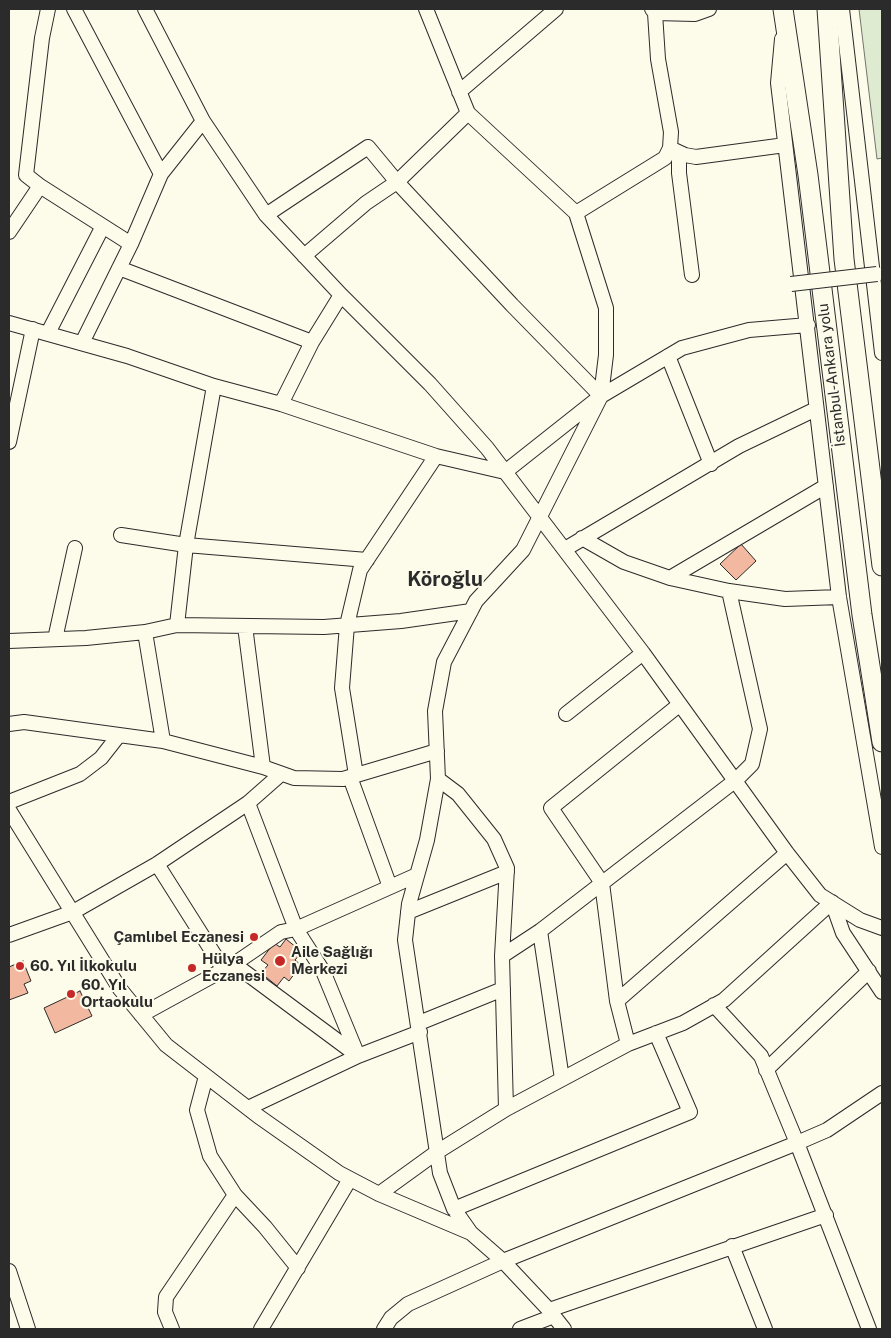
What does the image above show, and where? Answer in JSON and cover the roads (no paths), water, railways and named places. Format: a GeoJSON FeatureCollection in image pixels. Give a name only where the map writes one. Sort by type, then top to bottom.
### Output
{"type":"FeatureCollection","features":[{"type":"Feature","properties":{"kind":"highway","name":"İstanbul-Ankara yolu"},"geometry":{"type":"LineString","coordinates":[[827,9],[844,259],[882,566]]}},
{"type":"Feature","properties":{"kind":"highway","name":"İstanbul-Ankara yolu"},"geometry":{"type":"LineString","coordinates":[[783,13],[808,175],[862,615],[882,742]]}},
{"type":"Feature","properties":{"kind":"street"},"geometry":{"type":"LineString","coordinates":[[48,9],[42,38],[26,175],[40,186],[132,244]]}},
{"type":"Feature","properties":{"kind":"street"},"geometry":{"type":"LineString","coordinates":[[74,9],[160,174]]}},
{"type":"Feature","properties":{"kind":"street"},"geometry":{"type":"LineString","coordinates":[[145,9],[203,121],[266,215],[341,295],[430,384],[487,448],[565,549],[736,780],[787,853],[820,895],[860,920],[882,928]]}},
{"type":"Feature","properties":{"kind":"street"},"geometry":{"type":"LineString","coordinates":[[426,9],[468,113],[576,213],[606,308],[606,355],[601,396],[541,519],[523,550],[476,601],[444,662],[436,711],[438,779],[427,840],[408,912],[405,940],[420,1028],[440,1173],[454,1209],[471,1233],[503,1261],[552,1313],[564,1329]]}},
{"type":"Feature","properties":{"kind":"street"},"geometry":{"type":"LineString","coordinates":[[459,92],[556,9]]}},
{"type":"Feature","properties":{"kind":"street"},"geometry":{"type":"LineString","coordinates":[[692,275],[679,173],[658,59],[653,11],[695,14],[709,9]]}},
{"type":"Feature","properties":{"kind":"street"},"geometry":{"type":"LineString","coordinates":[[842,9],[882,353]]}},
{"type":"Feature","properties":{"kind":"street"},"geometry":{"type":"LineString","coordinates":[[783,13],[778,83],[808,325],[816,409],[839,597],[882,847]]}},
{"type":"Feature","properties":{"kind":"street"},"geometry":{"type":"LineString","coordinates":[[304,256],[366,203],[397,182],[468,113]]}},
{"type":"Feature","properties":{"kind":"street"},"geometry":{"type":"LineString","coordinates":[[82,343],[132,244],[160,174],[203,121]]}},
{"type":"Feature","properties":{"kind":"street"},"geometry":{"type":"LineString","coordinates":[[675,150],[696,157],[785,146]]}},
{"type":"Feature","properties":{"kind":"street"},"geometry":{"type":"LineString","coordinates":[[266,215],[368,147],[397,182],[601,396]]}},
{"type":"Feature","properties":{"kind":"street"},"geometry":{"type":"LineString","coordinates":[[576,213],[675,150]]}},
{"type":"Feature","properties":{"kind":"street"},"geometry":{"type":"LineString","coordinates":[[9,232],[40,186]]}},
{"type":"Feature","properties":{"kind":"street"},"geometry":{"type":"LineString","coordinates":[[48,333],[103,226]]}},
{"type":"Feature","properties":{"kind":"street"},"geometry":{"type":"LineString","coordinates":[[119,268],[312,342]]}},
{"type":"Feature","properties":{"kind":"street"},"geometry":{"type":"LineString","coordinates":[[791,284],[877,274]]}},
{"type":"Feature","properties":{"kind":"street"},"geometry":{"type":"LineString","coordinates":[[280,404],[312,342],[341,295]]}},
{"type":"Feature","properties":{"kind":"street"},"geometry":{"type":"LineString","coordinates":[[9,322],[127,356],[214,386],[280,404],[436,456],[505,472]]}},
{"type":"Feature","properties":{"kind":"street"},"geometry":{"type":"LineString","coordinates":[[505,472],[601,396],[682,348],[749,330],[808,325]]}},
{"type":"Feature","properties":{"kind":"street"},"geometry":{"type":"LineString","coordinates":[[9,442],[34,329]]}},
{"type":"Feature","properties":{"kind":"street"},"geometry":{"type":"LineString","coordinates":[[668,356],[711,464]]}},
{"type":"Feature","properties":{"kind":"street"},"geometry":{"type":"LineString","coordinates":[[177,625],[186,545],[214,386]]}},
{"type":"Feature","properties":{"kind":"street"},"geometry":{"type":"LineString","coordinates":[[565,549],[739,446],[816,409]]}},
{"type":"Feature","properties":{"kind":"street"},"geometry":{"type":"LineString","coordinates":[[390,887],[353,776],[342,688],[347,625],[360,570],[436,456]]}},
{"type":"Feature","properties":{"kind":"street"},"geometry":{"type":"LineString","coordinates":[[670,578],[826,486]]}},
{"type":"Feature","properties":{"kind":"street"},"geometry":{"type":"LineString","coordinates":[[121,535],[186,545],[367,560]]}},
{"type":"Feature","properties":{"kind":"street"},"geometry":{"type":"LineString","coordinates":[[582,538],[624,562],[670,578],[729,591],[785,599],[839,597]]}},
{"type":"Feature","properties":{"kind":"street"},"geometry":{"type":"LineString","coordinates":[[54,639],[75,548]]}},
{"type":"Feature","properties":{"kind":"street"},"geometry":{"type":"LineString","coordinates":[[502,956],[540,931],[736,780],[752,764],[760,729],[729,591]]}},
{"type":"Feature","properties":{"kind":"street"},"geometry":{"type":"LineString","coordinates":[[9,641],[145,632],[177,625],[347,625],[401,621],[471,611]]}},
{"type":"Feature","properties":{"kind":"street"},"geometry":{"type":"LineString","coordinates":[[245,626],[263,767]]}},
{"type":"Feature","properties":{"kind":"street"},"geometry":{"type":"LineString","coordinates":[[145,632],[163,741]]}},
{"type":"Feature","properties":{"kind":"street"},"geometry":{"type":"LineString","coordinates":[[566,714],[642,653]]}},
{"type":"Feature","properties":{"kind":"street"},"geometry":{"type":"LineString","coordinates":[[628,1044],[617,1001],[602,883],[551,808],[680,704]]}},
{"type":"Feature","properties":{"kind":"street"},"geometry":{"type":"LineString","coordinates":[[9,724],[24,722],[163,741],[263,767],[294,778],[342,779],[437,751]]}},
{"type":"Feature","properties":{"kind":"street"},"geometry":{"type":"LineString","coordinates":[[9,802],[80,774],[101,758],[119,735]]}},
{"type":"Feature","properties":{"kind":"street"},"geometry":{"type":"LineString","coordinates":[[9,934],[72,912],[157,864],[248,803],[281,774]]}},
{"type":"Feature","properties":{"kind":"street"},"geometry":{"type":"LineString","coordinates":[[438,779],[458,794],[494,839],[507,872],[502,956],[506,1109]]}},
{"type":"Feature","properties":{"kind":"street"},"geometry":{"type":"LineString","coordinates":[[248,803],[296,929],[322,971],[358,1056]]}},
{"type":"Feature","properties":{"kind":"street"},"geometry":{"type":"LineString","coordinates":[[9,810],[120,989],[166,1045],[248,1108],[350,1179],[379,1194],[471,1233]]}},
{"type":"Feature","properties":{"kind":"street"},"geometry":{"type":"LineString","coordinates":[[617,1001],[787,853]]}},
{"type":"Feature","properties":{"kind":"street"},"geometry":{"type":"LineString","coordinates":[[157,864],[229,967],[358,1056]]}},
{"type":"Feature","properties":{"kind":"street"},"geometry":{"type":"LineString","coordinates":[[408,912],[507,872]]}},
{"type":"Feature","properties":{"kind":"street"},"geometry":{"type":"LineString","coordinates":[[141,1016],[229,967],[281,932],[296,929],[417,874]]}},
{"type":"Feature","properties":{"kind":"street"},"geometry":{"type":"LineString","coordinates":[[832,902],[843,933],[882,992]]}},
{"type":"Feature","properties":{"kind":"street"},"geometry":{"type":"LineString","coordinates":[[379,1194],[437,1152],[506,1109],[628,1044],[683,1023],[724,1000],[832,902]]}},
{"type":"Feature","properties":{"kind":"street"},"geometry":{"type":"LineString","coordinates":[[540,931],[562,1079]]}},
{"type":"Feature","properties":{"kind":"street"},"geometry":{"type":"LineString","coordinates":[[766,1070],[868,971]]}},
{"type":"Feature","properties":{"kind":"street"},"geometry":{"type":"LineString","coordinates":[[248,1108],[503,989]]}},
{"type":"Feature","properties":{"kind":"street"},"geometry":{"type":"LineString","coordinates":[[714,1005],[761,1056],[826,1215],[869,1329]]}},
{"type":"Feature","properties":{"kind":"street"},"geometry":{"type":"LineString","coordinates":[[454,1209],[690,1112],[656,1033]]}},
{"type":"Feature","properties":{"kind":"street"},"geometry":{"type":"LineString","coordinates":[[206,1076],[197,1110],[210,1156],[235,1195],[265,1227],[298,1268]]}},
{"type":"Feature","properties":{"kind":"street"},"geometry":{"type":"LineString","coordinates":[[384,1329],[391,1318],[408,1304],[503,1261],[826,1130],[882,1093]]}},
{"type":"Feature","properties":{"kind":"street"},"geometry":{"type":"LineString","coordinates":[[261,1329],[350,1179]]}},
{"type":"Feature","properties":{"kind":"street"},"geometry":{"type":"LineString","coordinates":[[172,1329],[165,1312],[166,1297],[235,1195]]}},
{"type":"Feature","properties":{"kind":"street"},"geometry":{"type":"LineString","coordinates":[[520,1329],[552,1313],[732,1246],[826,1215]]}},
{"type":"Feature","properties":{"kind":"street"},"geometry":{"type":"LineString","coordinates":[[732,1246],[765,1329]]}},
{"type":"Feature","properties":{"kind":"street"},"geometry":{"type":"LineString","coordinates":[[9,1271],[28,1329]]}},
{"type":"Feature","properties":{"kind":"place","name":"Çamlıbel Eczanesi"},"geometry":{"type":"Point","coordinates":[254,937]}},
{"type":"Feature","properties":{"kind":"place","name":"Aile Sağlığı Merkezi"},"geometry":{"type":"Point","coordinates":[280,961]}},
{"type":"Feature","properties":{"kind":"place","name":"60. Yıl İlkokulu"},"geometry":{"type":"Point","coordinates":[20,966]}},
{"type":"Feature","properties":{"kind":"place","name":"Hülya Eczanesi"},"geometry":{"type":"Point","coordinates":[192,968]}},
{"type":"Feature","properties":{"kind":"place","name":"60. Yıl Ortaokulu"},"geometry":{"type":"Point","coordinates":[71,994]}},
{"type":"Feature","properties":{"kind":"district","name":"Köroğlu"},"geometry":{"type":"Point","coordinates":[445,580]}}]}
